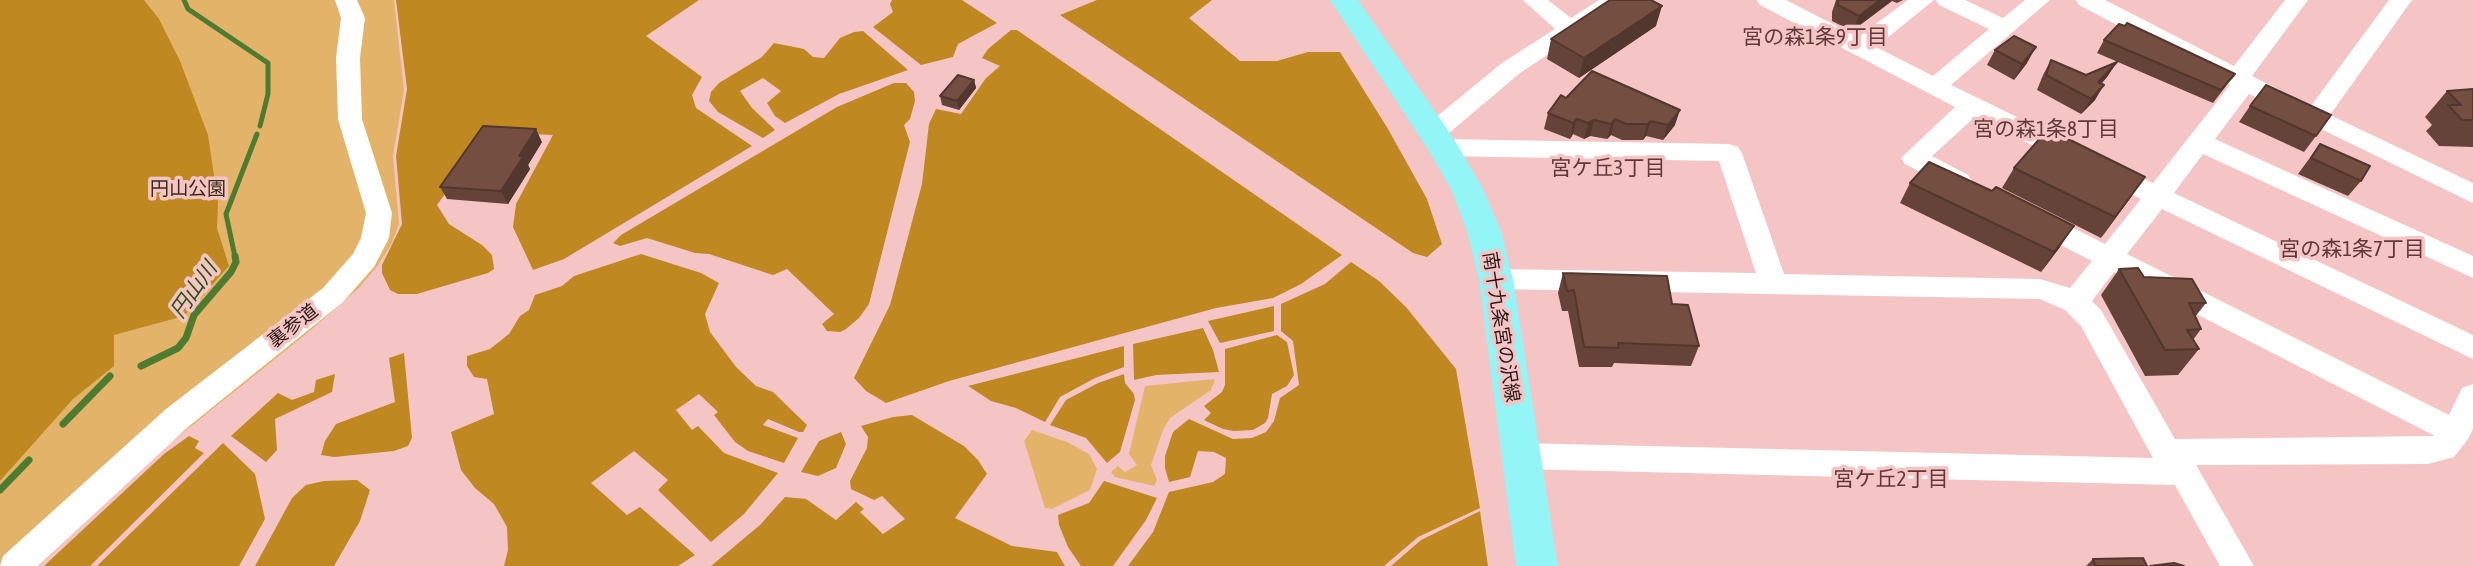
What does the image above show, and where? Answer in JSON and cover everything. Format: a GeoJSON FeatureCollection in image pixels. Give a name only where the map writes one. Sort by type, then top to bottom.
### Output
{"type":"FeatureCollection","features":[{"type":"Feature","properties":{"kind":"main road","name":"南十九条宮の沢線"},"geometry":{"type":"LineString","coordinates":[[1344,0],[1438,140],[1467,189],[1484,231],[1496,279],[1537,566]]}},
{"type":"Feature","properties":{"kind":"street","name":"裏参道"},"geometry":{"type":"LineString","coordinates":[[15,566],[177,418],[333,295],[364,260],[375,238],[379,213],[350,119],[348,58],[353,18],[346,0]]}},
{"type":"Feature","properties":{"kind":"street"},"geometry":{"type":"LineString","coordinates":[[1534,0],[1570,29]]}},
{"type":"Feature","properties":{"kind":"street"},"geometry":{"type":"LineString","coordinates":[[1438,140],[1511,68],[1615,0]]}},
{"type":"Feature","properties":{"kind":"street"},"geometry":{"type":"LineString","coordinates":[[1768,0],[1934,87],[2156,197],[2473,348]]}},
{"type":"Feature","properties":{"kind":"street"},"geometry":{"type":"LineString","coordinates":[[1859,48],[1923,0]]}},
{"type":"Feature","properties":{"kind":"street"},"geometry":{"type":"LineString","coordinates":[[1947,0],[2005,28]]}},
{"type":"Feature","properties":{"kind":"street"},"geometry":{"type":"LineString","coordinates":[[1934,87],[2039,0]]}},
{"type":"Feature","properties":{"kind":"street"},"geometry":{"type":"LineString","coordinates":[[2075,302],[2199,142],[2297,0]]}},
{"type":"Feature","properties":{"kind":"street"},"geometry":{"type":"LineString","coordinates":[[2315,118],[2401,0]]}},
{"type":"Feature","properties":{"kind":"street"},"geometry":{"type":"LineString","coordinates":[[2105,4],[2241,81],[2473,194]]}},
{"type":"Feature","properties":{"kind":"street"},"geometry":{"type":"LineString","coordinates":[[1972,106],[1914,158],[2455,432]]}},
{"type":"Feature","properties":{"kind":"street"},"geometry":{"type":"LineString","coordinates":[[1438,140],[1729,153],[1773,284]]}},
{"type":"Feature","properties":{"kind":"street"},"geometry":{"type":"LineString","coordinates":[[2199,142],[2473,268]]}},
{"type":"Feature","properties":{"kind":"street"},"geometry":{"type":"LineString","coordinates":[[1496,279],[2040,289],[2075,302],[2091,318],[2237,566]]}},
{"type":"Feature","properties":{"kind":"street"},"geometry":{"type":"LineString","coordinates":[[1521,456],[2175,463],[2428,451],[2443,448],[2455,432],[2473,396]]}},
{"type":"Feature","properties":{"kind":"green space","name":"円山公園"},"geometry":{"type":"Polygon","coordinates":[[[0,0],[394,0],[404,90],[393,156],[399,224],[391,245],[378,265],[359,288],[305,335],[160,451],[39,566],[0,566],[0,0]]]}},
{"type":"Feature","properties":{"kind":"green space"},"geometry":{"type":"Polygon","coordinates":[[[0,0],[144,0],[159,19],[180,61],[208,135],[218,203],[217,228],[229,266],[184,316],[114,335],[114,366],[73,399],[0,481],[0,0]]]}},
{"type":"Feature","properties":{"kind":"green space"},"geometry":{"type":"Polygon","coordinates":[[[396,0],[699,0],[646,36],[702,77],[692,95],[696,108],[752,146],[564,259],[533,270],[513,227],[516,204],[553,135],[490,132],[437,205],[449,224],[482,245],[492,255],[494,269],[417,294],[398,294],[390,290],[382,273],[382,265],[402,224],[396,156],[407,89],[396,0]]]}},
{"type":"Feature","properties":{"kind":"green space"},"geometry":{"type":"Polygon","coordinates":[[[892,0],[962,0],[997,23],[958,44],[953,57],[921,65],[873,27],[893,12],[890,4],[892,0]]]}},
{"type":"Feature","properties":{"kind":"green space"},"geometry":{"type":"Polygon","coordinates":[[[1097,0],[1212,0],[1189,18],[1240,61],[1277,61],[1308,52],[1340,52],[1427,199],[1442,244],[1427,257],[1413,253],[1060,15],[1097,0]]]}},
{"type":"Feature","properties":{"kind":"green space"},"geometry":{"type":"Polygon","coordinates":[[[1011,30],[1017,30],[1342,255],[1301,284],[1273,298],[1216,308],[949,381],[886,403],[866,391],[854,378],[890,305],[922,184],[929,124],[936,109],[961,114],[986,78],[1000,66],[982,58],[988,49],[1011,30]]]}},
{"type":"Feature","properties":{"kind":"green space"},"geometry":{"type":"Polygon","coordinates":[[[863,31],[908,70],[839,94],[785,123],[775,116],[767,103],[781,91],[763,78],[740,91],[752,108],[775,130],[763,138],[718,112],[709,101],[711,92],[719,83],[762,57],[774,43],[804,49],[813,57],[824,58],[840,38],[863,31]]]}},
{"type":"Feature","properties":{"kind":"green space"},"geometry":{"type":"Polygon","coordinates":[[[894,83],[906,83],[914,92],[915,101],[910,119],[904,125],[910,142],[869,304],[859,318],[846,329],[840,332],[827,331],[822,324],[834,314],[787,269],[773,275],[709,254],[695,253],[647,238],[620,246],[613,243],[621,235],[837,107],[894,83]]]}},
{"type":"Feature","properties":{"kind":"green space"},"geometry":{"type":"Polygon","coordinates":[[[641,254],[701,273],[719,283],[705,314],[710,332],[736,367],[756,386],[773,392],[807,425],[803,432],[799,432],[768,419],[763,425],[798,438],[784,463],[748,451],[735,442],[714,415],[718,412],[699,394],[676,410],[692,430],[698,426],[724,453],[778,473],[744,514],[711,542],[658,490],[668,480],[634,451],[591,483],[627,515],[640,507],[695,555],[678,566],[504,566],[508,550],[507,527],[494,504],[475,488],[461,470],[451,432],[494,414],[487,379],[474,377],[467,366],[467,356],[490,349],[509,334],[520,316],[529,310],[535,295],[562,286],[574,276],[641,254]]]}},
{"type":"Feature","properties":{"kind":"green space"},"geometry":{"type":"Polygon","coordinates":[[[1351,262],[1379,281],[1406,307],[1456,369],[1480,508],[1418,537],[1384,566],[1128,566],[1153,532],[1169,492],[1213,482],[1225,474],[1226,458],[1214,452],[1198,451],[1190,477],[1169,482],[1165,456],[1173,432],[1189,419],[1233,439],[1252,438],[1266,432],[1274,421],[1280,398],[1299,385],[1293,341],[1281,331],[1281,304],[1325,284],[1351,262]]]}},
{"type":"Feature","properties":{"kind":"green space"},"geometry":{"type":"Polygon","coordinates":[[[1274,306],[1274,331],[1220,343],[1208,321],[1274,306]]]}},
{"type":"Feature","properties":{"kind":"green space"},"geometry":{"type":"Polygon","coordinates":[[[1203,328],[1219,372],[1156,375],[1134,380],[1133,344],[1203,328]]]}},
{"type":"Feature","properties":{"kind":"green space"},"geometry":{"type":"Polygon","coordinates":[[[1277,335],[1287,342],[1294,375],[1287,386],[1272,394],[1265,423],[1253,430],[1234,431],[1204,420],[1211,413],[1204,406],[1222,392],[1225,385],[1225,349],[1277,335]]]}},
{"type":"Feature","properties":{"kind":"green space"},"geometry":{"type":"Polygon","coordinates":[[[1124,346],[1124,367],[1095,378],[1060,397],[1045,422],[1016,408],[991,401],[968,386],[1124,346]]]}},
{"type":"Feature","properties":{"kind":"green space"},"geometry":{"type":"Polygon","coordinates":[[[404,353],[412,438],[408,446],[394,451],[334,457],[321,455],[325,441],[336,424],[395,402],[389,358],[404,353]]]}},
{"type":"Feature","properties":{"kind":"green space"},"geometry":{"type":"Polygon","coordinates":[[[335,374],[332,392],[275,419],[277,450],[266,462],[231,436],[278,393],[292,400],[314,392],[316,380],[335,374]]]}},
{"type":"Feature","properties":{"kind":"green space"},"geometry":{"type":"Polygon","coordinates":[[[1124,374],[1125,383],[1134,394],[1135,400],[1120,452],[1107,463],[1086,438],[1050,425],[1066,400],[1098,383],[1124,374]]]}},
{"type":"Feature","properties":{"kind":"green space"},"geometry":{"type":"Polygon","coordinates":[[[1215,379],[1211,390],[1170,418],[1163,430],[1151,465],[1157,480],[1154,486],[1115,477],[1111,472],[1118,466],[1125,472],[1137,465],[1129,454],[1145,386],[1215,379]]]}},
{"type":"Feature","properties":{"kind":"green space"},"geometry":{"type":"Polygon","coordinates":[[[912,415],[964,446],[987,474],[955,518],[1012,546],[1057,552],[1065,566],[711,566],[760,525],[785,497],[806,499],[836,520],[856,502],[864,509],[860,512],[883,534],[905,519],[882,496],[874,500],[851,489],[850,481],[867,448],[868,437],[861,426],[912,415]]]}},
{"type":"Feature","properties":{"kind":"green space"},"geometry":{"type":"Polygon","coordinates":[[[1032,430],[1067,442],[1089,454],[1097,469],[1090,490],[1052,509],[1045,508],[1024,441],[1032,430]]]}},
{"type":"Feature","properties":{"kind":"green space"},"geometry":{"type":"Polygon","coordinates":[[[841,432],[846,444],[836,468],[818,476],[801,472],[819,441],[841,432]]]}},
{"type":"Feature","properties":{"kind":"green space"},"geometry":{"type":"Polygon","coordinates":[[[189,436],[199,441],[195,448],[204,453],[90,566],[44,566],[164,454],[189,436]]]}},
{"type":"Feature","properties":{"kind":"green space"},"geometry":{"type":"Polygon","coordinates":[[[223,443],[255,474],[265,519],[239,566],[97,566],[223,443]]]}},
{"type":"Feature","properties":{"kind":"green space"},"geometry":{"type":"Polygon","coordinates":[[[357,480],[370,490],[360,521],[334,566],[255,566],[292,498],[306,485],[324,481],[357,480]]]}},
{"type":"Feature","properties":{"kind":"green space"},"geometry":{"type":"Polygon","coordinates":[[[1104,481],[1157,498],[1146,520],[1113,566],[1081,566],[1068,547],[1058,515],[1089,503],[1104,481]]]}},
{"type":"Feature","properties":{"kind":"green space"},"geometry":{"type":"Polygon","coordinates":[[[1480,511],[1488,566],[1391,566],[1421,540],[1480,511]]]}},
{"type":"Feature","properties":{"kind":"building"},"geometry":{"type":"Polygon","coordinates":[[[1610,0],[1651,0],[1662,6],[1584,58],[1551,39],[1610,0]]]}},
{"type":"Feature","properties":{"kind":"building"},"geometry":{"type":"Polygon","coordinates":[[[1838,0],[1880,0],[1859,16],[1838,5],[1838,0]]]}},
{"type":"Feature","properties":{"kind":"building"},"geometry":{"type":"Polygon","coordinates":[[[2127,23],[2235,74],[2221,90],[2104,40],[2119,24],[2125,26],[2127,23]]]}},
{"type":"Feature","properties":{"kind":"building"},"geometry":{"type":"Polygon","coordinates":[[[2014,36],[2036,47],[2022,64],[1995,50],[2014,36]]]}},
{"type":"Feature","properties":{"kind":"building"},"geometry":{"type":"Polygon","coordinates":[[[2051,60],[2086,75],[2117,62],[2098,82],[2104,85],[2091,99],[2046,75],[2051,60]]]}},
{"type":"Feature","properties":{"kind":"building"},"geometry":{"type":"Polygon","coordinates":[[[1592,71],[1680,110],[1668,125],[1651,121],[1647,124],[1626,124],[1615,119],[1611,124],[1594,120],[1588,123],[1577,119],[1573,123],[1548,113],[1561,95],[1566,98],[1592,71]]]}},
{"type":"Feature","properties":{"kind":"building"},"geometry":{"type":"Polygon","coordinates":[[[958,75],[974,80],[957,101],[940,96],[958,75]]]}},
{"type":"Feature","properties":{"kind":"building"},"geometry":{"type":"Polygon","coordinates":[[[2266,85],[2331,115],[2316,136],[2250,106],[2266,85]]]}},
{"type":"Feature","properties":{"kind":"building"},"geometry":{"type":"Polygon","coordinates":[[[2473,89],[2473,120],[2462,120],[2448,105],[2461,105],[2447,91],[2473,89]]]}},
{"type":"Feature","properties":{"kind":"building"},"geometry":{"type":"Polygon","coordinates":[[[483,126],[536,129],[519,156],[523,157],[501,191],[440,187],[483,126]]]}},
{"type":"Feature","properties":{"kind":"building"},"geometry":{"type":"Polygon","coordinates":[[[2048,129],[2145,177],[2115,217],[2014,168],[2048,129]]]}},
{"type":"Feature","properties":{"kind":"building"},"geometry":{"type":"Polygon","coordinates":[[[2320,144],[2370,166],[2361,181],[2311,158],[2320,144]]]}},
{"type":"Feature","properties":{"kind":"building"},"geometry":{"type":"Polygon","coordinates":[[[1929,162],[1992,191],[1996,187],[2074,226],[2054,252],[1910,183],[1929,162]]]}},
{"type":"Feature","properties":{"kind":"building"},"geometry":{"type":"Polygon","coordinates":[[[2138,268],[2144,277],[2192,279],[2206,303],[2189,303],[2201,329],[2187,330],[2199,349],[2165,350],[2119,269],[2138,268]]]}},
{"type":"Feature","properties":{"kind":"building"},"geometry":{"type":"Polygon","coordinates":[[[1563,273],[1667,276],[1672,304],[1688,305],[1699,346],[1618,343],[1619,348],[1584,347],[1574,290],[1567,291],[1563,273]]]}},
{"type":"Feature","properties":{"kind":"building"},"geometry":{"type":"Polygon","coordinates":[[[2143,558],[2147,566],[2096,566],[2093,559],[2143,558]]]}},
{"type":"Feature","properties":{"kind":"building"},"geometry":{"type":"Polygon","coordinates":[[[2174,563],[2184,566],[2150,566],[2174,563]]]}},
{"type":"Feature","properties":{"kind":"waterway","name":"円山川"},"geometry":{"type":"LineString","coordinates":[[184,0],[188,9],[268,63],[268,94],[260,126]]}},
{"type":"Feature","properties":{"kind":"waterway","name":"円山川"},"geometry":{"type":"LineString","coordinates":[[235,257],[226,214],[257,134]]}},
{"type":"Feature","properties":{"kind":"waterway","name":"円山川"},"geometry":{"type":"LineString","coordinates":[[141,366],[178,348],[186,338],[194,315],[231,272],[236,262],[235,256]]}},
{"type":"Feature","properties":{"kind":"waterway","name":"円山川"},"geometry":{"type":"LineString","coordinates":[[63,424],[110,376]]}},
{"type":"Feature","properties":{"kind":"waterway","name":"円山川"},"geometry":{"type":"LineString","coordinates":[[0,490],[29,460]]}},
{"type":"Feature","properties":{"kind":"district","name":"宮の森1条9丁目"},"geometry":{"type":"Point","coordinates":[1815,37]}},
{"type":"Feature","properties":{"kind":"district","name":"宮の森1条8丁目"},"geometry":{"type":"Point","coordinates":[2046,129]}},
{"type":"Feature","properties":{"kind":"district","name":"宮ケ丘3丁目"},"geometry":{"type":"Point","coordinates":[1608,168]}},
{"type":"Feature","properties":{"kind":"district","name":"宮の森1条7丁目"},"geometry":{"type":"Point","coordinates":[2352,249]}},
{"type":"Feature","properties":{"kind":"district","name":"宮ケ丘2丁目"},"geometry":{"type":"Point","coordinates":[1891,479]}}]}
